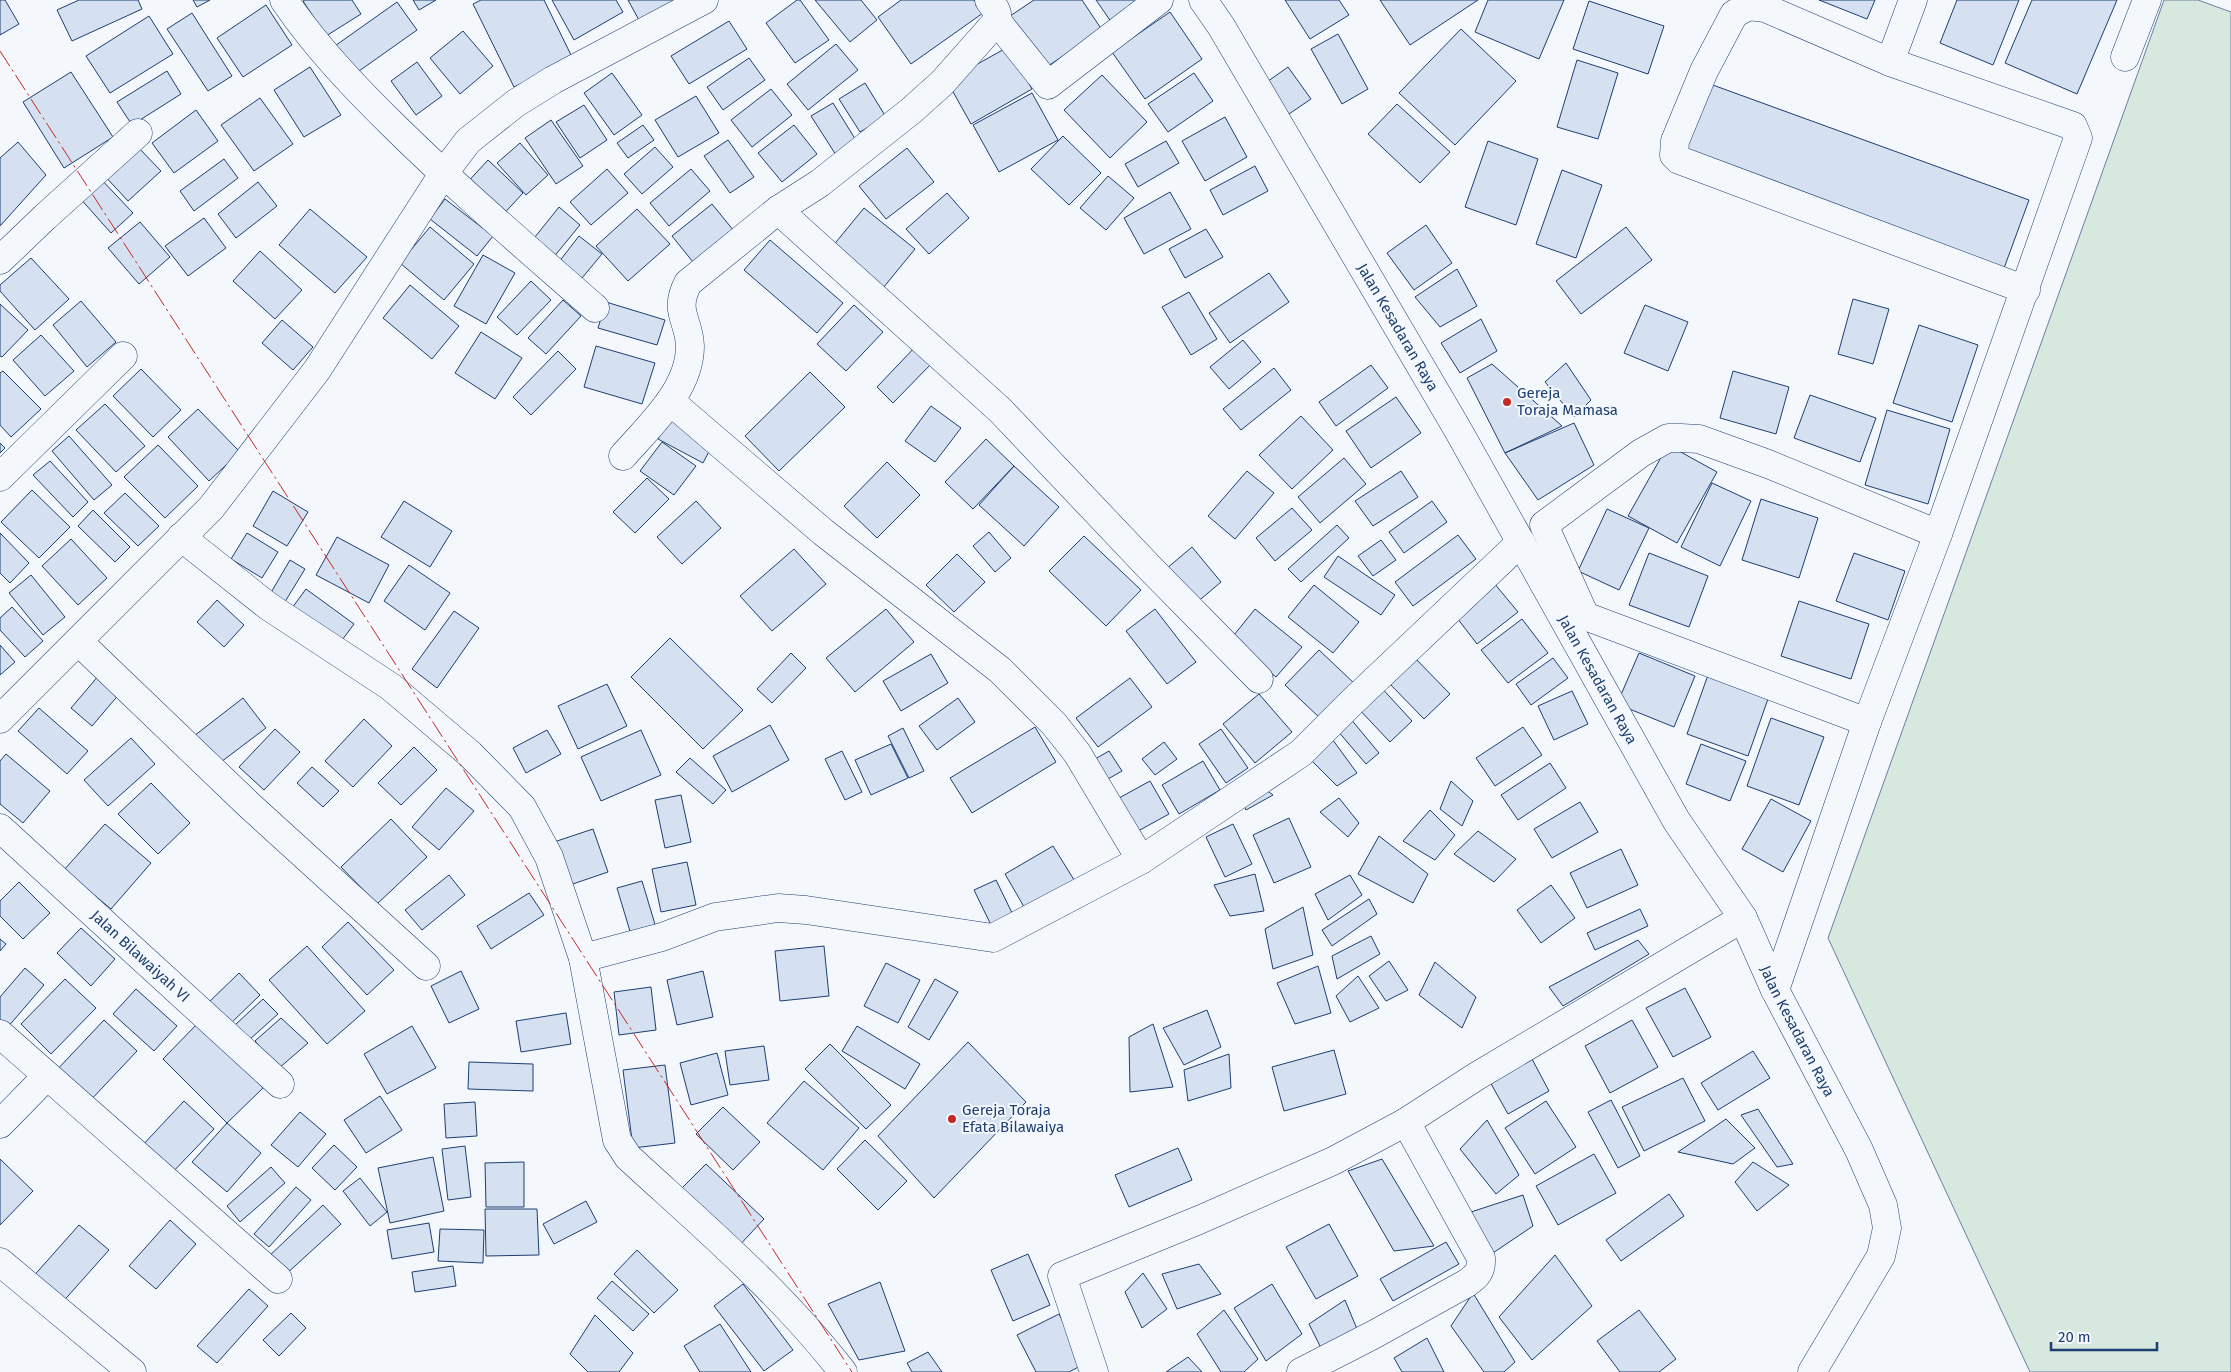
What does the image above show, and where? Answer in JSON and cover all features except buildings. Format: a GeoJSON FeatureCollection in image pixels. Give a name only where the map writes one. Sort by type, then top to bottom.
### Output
{"type":"FeatureCollection","features":[{"type":"Feature","properties":{"kind":"street"},"geometry":{"type":"LineString","coordinates":[[284,0],[307,33],[356,88],[443,174],[595,308]]}},
{"type":"Feature","properties":{"kind":"street"},"geometry":{"type":"LineString","coordinates":[[0,719],[211,508],[311,378],[443,174],[468,141],[516,103],[553,80],[704,0]]}},
{"type":"Feature","properties":{"kind":"street"},"geometry":{"type":"LineString","coordinates":[[623,456],[670,401],[688,365],[690,345],[681,311],[681,296],[688,283],[778,210],[820,183],[912,110],[942,83],[993,10],[1048,85],[1159,0]]}},
{"type":"Feature","properties":{"kind":"street","name":"Jalan Kesadaran Raya"},"geometry":{"type":"LineString","coordinates":[[1203,0],[1221,26],[1360,259],[1676,820],[1743,918],[1775,990],[1859,1150],[1883,1206],[1887,1228],[1886,1241],[1881,1256],[1812,1372]]}},
{"type":"Feature","properties":{"kind":"street"},"geometry":{"type":"LineString","coordinates":[[1890,62],[1913,0]]}},
{"type":"Feature","properties":{"kind":"street"},"geometry":{"type":"LineString","coordinates":[[2126,57],[2147,0]]}},
{"type":"Feature","properties":{"kind":"street"},"geometry":{"type":"LineString","coordinates":[[1775,990],[1867,722],[1938,534],[2026,290],[2078,138],[2073,126],[1890,62],[1765,8],[1749,6],[1734,14],[1704,71],[1675,140],[1674,155],[1679,160],[2026,290]]}},
{"type":"Feature","properties":{"kind":"street"},"geometry":{"type":"LineString","coordinates":[[0,260],[138,133]]}},
{"type":"Feature","properties":{"kind":"street"},"geometry":{"type":"LineString","coordinates":[[778,210],[1000,410],[1259,679]]}},
{"type":"Feature","properties":{"kind":"street"},"geometry":{"type":"LineString","coordinates":[[0,477],[123,356]]}},
{"type":"Feature","properties":{"kind":"street"},"geometry":{"type":"LineString","coordinates":[[670,401],[823,532],[1000,670],[1054,724],[1077,753],[1141,860]]}},
{"type":"Feature","properties":{"kind":"street"},"geometry":{"type":"LineString","coordinates":[[1867,722],[1585,616],[1544,525],[1641,453],[1668,438],[1681,438],[1699,439],[1768,464],[1938,534]]}},
{"type":"Feature","properties":{"kind":"street"},"geometry":{"type":"LineString","coordinates":[[181,537],[268,606],[391,687],[470,754],[522,807],[549,857],[583,958],[617,1140],[628,1157],[754,1272],[808,1329],[843,1372]]}},
{"type":"Feature","properties":{"kind":"street"},"geometry":{"type":"LineString","coordinates":[[583,958],[662,937],[715,917],[778,908],[993,938],[1141,860],[1300,753],[1521,542]]}},
{"type":"Feature","properties":{"kind":"street"},"geometry":{"type":"LineString","coordinates":[[79,642],[249,805],[426,966]]}},
{"type":"Feature","properties":{"kind":"street","name":"Jalan Bilawaiyah VI"},"geometry":{"type":"LineString","coordinates":[[0,828],[280,1084]]}},
{"type":"Feature","properties":{"kind":"street"},"geometry":{"type":"LineString","coordinates":[[1094,1372],[1062,1276],[1199,1220],[1333,1161],[1406,1122],[1477,1076],[1743,918]]}},
{"type":"Feature","properties":{"kind":"street"},"geometry":{"type":"LineString","coordinates":[[0,1034],[278,1279]]}},
{"type":"Feature","properties":{"kind":"street"},"geometry":{"type":"LineString","coordinates":[[0,1124],[47,1076]]}},
{"type":"Feature","properties":{"kind":"street"},"geometry":{"type":"LineString","coordinates":[[1301,1372],[1467,1283],[1476,1277],[1481,1268],[1481,1258],[1406,1122]]}},
{"type":"Feature","properties":{"kind":"street"},"geometry":{"type":"LineString","coordinates":[[0,1262],[132,1372]]}},
{"type":"Feature","properties":{"kind":"shaded area"},"geometry":{"type":"Polygon","coordinates":[[[2164,0],[2198,0],[2231,12],[2231,1372],[2030,1372],[1828,938],[2164,0]]]}},
{"type":"Feature","properties":{"kind":"power"},"geometry":{"type":"LineString","coordinates":[[0,51],[852,1372]]}},
{"type":"Feature","properties":{"kind":"place","name":"Gereja Toraja Mamasa"},"geometry":{"type":"Point","coordinates":[1507,402]}},
{"type":"Feature","properties":{"kind":"place","name":"Gereja Toraja Efata Bilawaiya"},"geometry":{"type":"Point","coordinates":[952,1119]}}]}
